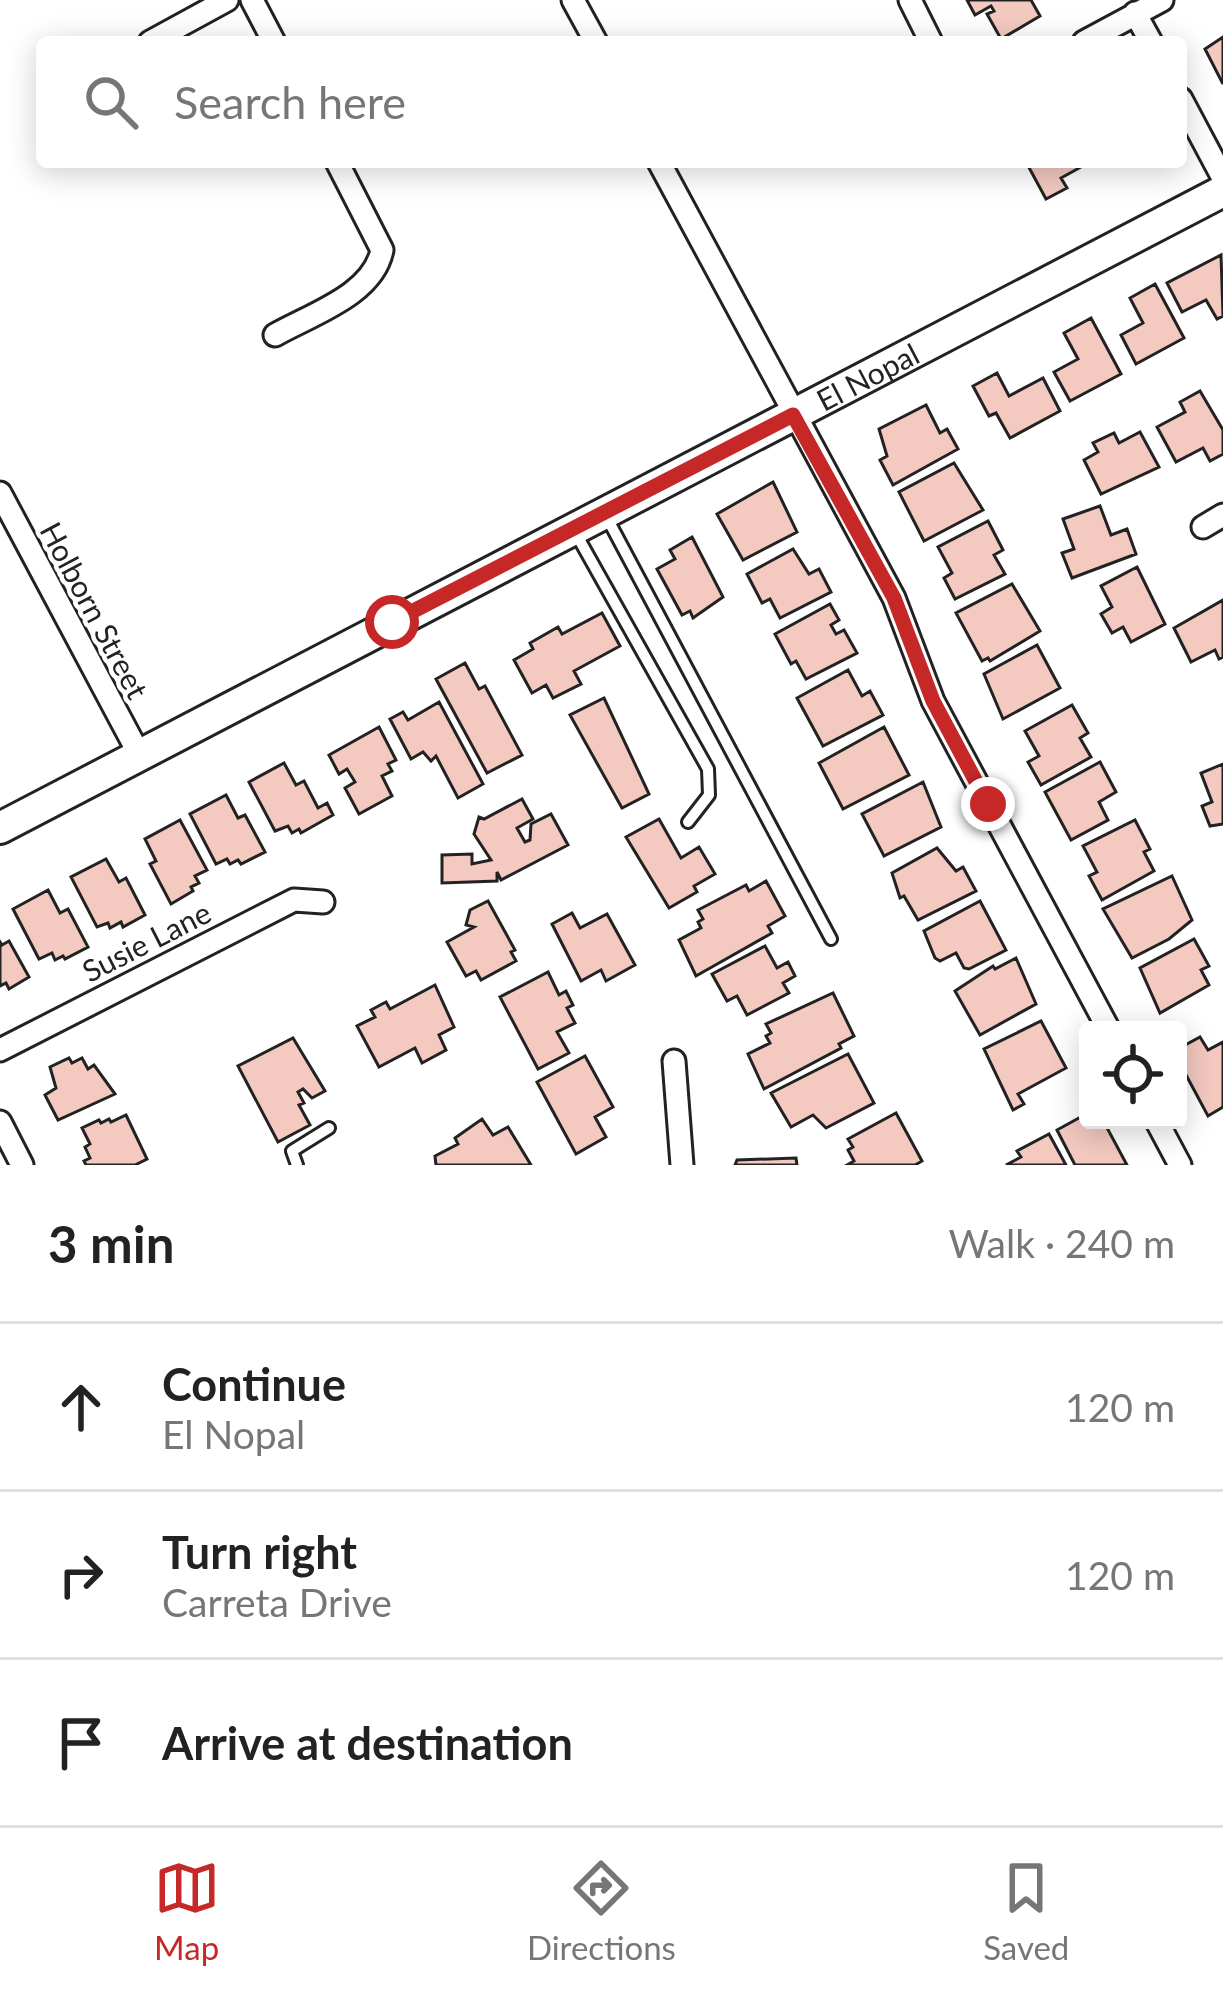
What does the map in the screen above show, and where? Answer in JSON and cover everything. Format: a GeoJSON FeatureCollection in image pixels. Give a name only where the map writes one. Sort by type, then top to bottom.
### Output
{"type":"FeatureCollection","features":[{"type":"Feature","properties":{"kind":"main road","name":"El Nopal"},"geometry":{"type":"LineString","coordinates":[[0,828],[1223,191]]}},
{"type":"Feature","properties":{"kind":"street"},"geometry":{"type":"LineString","coordinates":[[161,36],[227,0]]}},
{"type":"Feature","properties":{"kind":"street"},"geometry":{"type":"LineString","coordinates":[[252,0],[271,36]]}},
{"type":"Feature","properties":{"kind":"street"},"geometry":{"type":"LineString","coordinates":[[573,0],[593,36]]}},
{"type":"Feature","properties":{"kind":"street"},"geometry":{"type":"LineString","coordinates":[[910,0],[929,36]]}},
{"type":"Feature","properties":{"kind":"street"},"geometry":{"type":"LineString","coordinates":[[1095,36],[1162,0]]}},
{"type":"Feature","properties":{"kind":"street"},"geometry":{"type":"LineString","coordinates":[[1135,14],[1147,36]]}},
{"type":"Feature","properties":{"kind":"street"},"geometry":{"type":"LineString","coordinates":[[1187,110],[1223,178]]}},
{"type":"Feature","properties":{"kind":"street"},"geometry":{"type":"LineString","coordinates":[[275,335],[361,287],[379,266],[382,250],[340,168]]}},
{"type":"Feature","properties":{"kind":"street"},"geometry":{"type":"LineString","coordinates":[[662,168],[894,598],[933,701],[1103,1021]]}},
{"type":"Feature","properties":{"kind":"street","name":"Holborn Street"},"geometry":{"type":"LineString","coordinates":[[0,493],[139,754]]}},
{"type":"Feature","properties":{"kind":"street"},"geometry":{"type":"LineString","coordinates":[[1202,527],[1223,515]]}},
{"type":"Feature","properties":{"kind":"street","name":"Susie Lane"},"geometry":{"type":"LineString","coordinates":[[0,1050],[294,900],[323,902]]}},
{"type":"Feature","properties":{"kind":"street"},"geometry":{"type":"LineString","coordinates":[[674,1061],[682,1165]]}},
{"type":"Feature","properties":{"kind":"street"},"geometry":{"type":"LineString","coordinates":[[0,1122],[22,1165]]}},
{"type":"Feature","properties":{"kind":"street"},"geometry":{"type":"LineString","coordinates":[[1161,1129],[1180,1165]]}},
{"type":"Feature","properties":{"kind":"lane"},"geometry":{"type":"LineString","coordinates":[[604,513],[831,940]]}},
{"type":"Feature","properties":{"kind":"lane"},"geometry":{"type":"LineString","coordinates":[[574,529],[708,769],[709,796],[688,822]]}},
{"type":"Feature","properties":{"kind":"lane"},"geometry":{"type":"LineString","coordinates":[[297,1165],[292,1151],[296,1146],[329,1128]]}},
{"type":"Feature","properties":{"kind":"building"},"geometry":{"type":"Polygon","coordinates":[[[967,0],[1031,0],[1040,16],[999,36],[987,14],[994,11],[991,6],[975,15],[967,0]]]}},
{"type":"Feature","properties":{"kind":"building"},"geometry":{"type":"Polygon","coordinates":[[[1223,37],[1223,84],[1205,49],[1223,37]]]}},
{"type":"Feature","properties":{"kind":"building"},"geometry":{"type":"Polygon","coordinates":[[[1029,168],[1079,168],[1061,178],[1067,188],[1046,199],[1029,168]]]}},
{"type":"Feature","properties":{"kind":"building"},"geometry":{"type":"Polygon","coordinates":[[[1221,255],[1223,316],[1217,319],[1206,300],[1182,312],[1167,283],[1221,255]]]}},
{"type":"Feature","properties":{"kind":"building"},"geometry":{"type":"Polygon","coordinates":[[[1155,284],[1184,338],[1136,364],[1121,335],[1143,323],[1130,298],[1155,284]]]}},
{"type":"Feature","properties":{"kind":"building"},"geometry":{"type":"Polygon","coordinates":[[[1091,318],[1121,374],[1070,401],[1054,372],[1078,359],[1064,333],[1091,318]]]}},
{"type":"Feature","properties":{"kind":"building"},"geometry":{"type":"Polygon","coordinates":[[[997,373],[1009,396],[1043,378],[1060,411],[1010,438],[996,413],[989,416],[973,386],[997,373]]]}},
{"type":"Feature","properties":{"kind":"building"},"geometry":{"type":"Polygon","coordinates":[[[1200,391],[1223,430],[1223,454],[1210,461],[1203,448],[1176,462],[1157,427],[1185,412],[1180,402],[1200,391]]]}},
{"type":"Feature","properties":{"kind":"building"},"geometry":{"type":"Polygon","coordinates":[[[926,405],[940,433],[947,429],[958,449],[893,485],[880,460],[887,456],[879,429],[926,405]]]}},
{"type":"Feature","properties":{"kind":"building"},"geometry":{"type":"Polygon","coordinates":[[[1140,432],[1159,467],[1101,494],[1084,460],[1098,452],[1093,443],[1114,433],[1119,443],[1140,432]]]}},
{"type":"Feature","properties":{"kind":"building"},"geometry":{"type":"Polygon","coordinates":[[[954,463],[983,510],[924,541],[899,492],[954,463]]]}},
{"type":"Feature","properties":{"kind":"building"},"geometry":{"type":"Polygon","coordinates":[[[773,482],[797,532],[743,560],[717,514],[773,482]]]}},
{"type":"Feature","properties":{"kind":"building"},"geometry":{"type":"Polygon","coordinates":[[[1100,506],[1111,535],[1127,529],[1136,554],[1072,578],[1062,553],[1074,549],[1063,519],[1100,506]]]}},
{"type":"Feature","properties":{"kind":"building"},"geometry":{"type":"Polygon","coordinates":[[[988,521],[1003,550],[994,555],[1005,574],[955,599],[944,578],[952,573],[938,547],[988,521]]]}},
{"type":"Feature","properties":{"kind":"building"},"geometry":{"type":"Polygon","coordinates":[[[692,537],[723,597],[693,618],[690,611],[682,615],[657,569],[675,559],[670,550],[692,537]]]}},
{"type":"Feature","properties":{"kind":"building"},"geometry":{"type":"Polygon","coordinates":[[[793,549],[809,574],[819,569],[831,592],[780,618],[770,599],[762,603],[747,574],[793,549]]]}},
{"type":"Feature","properties":{"kind":"building"},"geometry":{"type":"Polygon","coordinates":[[[1137,567],[1165,624],[1131,642],[1123,627],[1112,633],[1101,614],[1112,607],[1101,586],[1137,567]]]}},
{"type":"Feature","properties":{"kind":"building"},"geometry":{"type":"Polygon","coordinates":[[[1012,584],[1040,631],[990,661],[982,661],[956,613],[1012,584]]]}},
{"type":"Feature","properties":{"kind":"building"},"geometry":{"type":"Polygon","coordinates":[[[1223,600],[1223,657],[1219,659],[1215,650],[1191,662],[1174,628],[1223,600]]]}},
{"type":"Feature","properties":{"kind":"building"},"geometry":{"type":"Polygon","coordinates":[[[830,604],[839,620],[831,625],[836,634],[844,630],[857,653],[806,679],[796,661],[791,664],[775,634],[830,604]]]}},
{"type":"Feature","properties":{"kind":"building"},"geometry":{"type":"Polygon","coordinates":[[[602,613],[620,646],[574,671],[581,684],[553,698],[546,685],[532,693],[514,660],[533,649],[530,643],[558,627],[562,634],[602,613]]]}},
{"type":"Feature","properties":{"kind":"building"},"geometry":{"type":"Polygon","coordinates":[[[1037,645],[1060,688],[1003,719],[984,674],[1037,645]]]}},
{"type":"Feature","properties":{"kind":"building"},"geometry":{"type":"Polygon","coordinates":[[[465,663],[479,689],[485,686],[522,755],[487,773],[436,679],[465,663]]]}},
{"type":"Feature","properties":{"kind":"building"},"geometry":{"type":"Polygon","coordinates":[[[848,670],[862,696],[870,691],[883,715],[823,746],[797,698],[848,670]]]}},
{"type":"Feature","properties":{"kind":"building"},"geometry":{"type":"Polygon","coordinates":[[[604,698],[649,794],[622,808],[570,715],[604,698]]]}},
{"type":"Feature","properties":{"kind":"building"},"geometry":{"type":"Polygon","coordinates":[[[439,702],[483,784],[458,798],[436,756],[431,761],[423,752],[411,759],[390,719],[403,712],[408,720],[439,702]]]}},
{"type":"Feature","properties":{"kind":"building"},"geometry":{"type":"Polygon","coordinates":[[[1072,705],[1088,733],[1080,738],[1091,757],[1041,785],[1028,762],[1039,756],[1025,731],[1072,705]]]}},
{"type":"Feature","properties":{"kind":"building"},"geometry":{"type":"Polygon","coordinates":[[[379,727],[396,760],[388,764],[392,771],[382,776],[392,796],[359,814],[345,788],[355,782],[347,769],[339,774],[329,755],[379,727]]]}},
{"type":"Feature","properties":{"kind":"building"},"geometry":{"type":"Polygon","coordinates":[[[884,727],[909,775],[843,809],[819,763],[884,727]]]}},
{"type":"Feature","properties":{"kind":"building"},"geometry":{"type":"Polygon","coordinates":[[[1100,762],[1116,792],[1099,802],[1108,820],[1071,840],[1045,792],[1100,762]]]}},
{"type":"Feature","properties":{"kind":"building"},"geometry":{"type":"Polygon","coordinates":[[[284,763],[296,785],[304,781],[318,808],[327,803],[333,815],[301,833],[299,829],[292,833],[288,826],[275,831],[249,782],[284,763]]]}},
{"type":"Feature","properties":{"kind":"building"},"geometry":{"type":"Polygon","coordinates":[[[1223,764],[1223,824],[1210,826],[1202,806],[1212,802],[1201,773],[1223,764]]]}},
{"type":"Feature","properties":{"kind":"building"},"geometry":{"type":"Polygon","coordinates":[[[923,782],[941,827],[884,856],[862,814],[923,782]]]}},
{"type":"Feature","properties":{"kind":"building"},"geometry":{"type":"Polygon","coordinates":[[[226,795],[238,818],[245,815],[265,852],[241,864],[238,860],[230,864],[227,859],[216,864],[190,814],[226,795]]]}},
{"type":"Feature","properties":{"kind":"building"},"geometry":{"type":"Polygon","coordinates":[[[522,799],[533,819],[517,828],[525,842],[530,840],[531,824],[551,814],[568,845],[501,880],[497,872],[497,881],[442,883],[442,855],[472,854],[472,864],[491,860],[474,834],[479,817],[484,819],[522,799]]]}},
{"type":"Feature","properties":{"kind":"building"},"geometry":{"type":"Polygon","coordinates":[[[659,819],[681,858],[699,847],[715,874],[694,886],[697,892],[669,908],[626,837],[659,819]]]}},
{"type":"Feature","properties":{"kind":"building"},"geometry":{"type":"Polygon","coordinates":[[[180,820],[207,870],[195,876],[199,883],[191,887],[193,891],[171,904],[150,864],[156,861],[145,839],[180,820]]]}},
{"type":"Feature","properties":{"kind":"building"},"geometry":{"type":"Polygon","coordinates":[[[1135,820],[1150,849],[1144,852],[1154,871],[1102,900],[1089,876],[1097,872],[1083,846],[1135,820]]]}},
{"type":"Feature","properties":{"kind":"building"},"geometry":{"type":"Polygon","coordinates":[[[937,848],[956,871],[963,867],[976,891],[918,920],[904,896],[900,898],[892,873],[937,848]]]}},
{"type":"Feature","properties":{"kind":"building"},"geometry":{"type":"Polygon","coordinates":[[[106,859],[119,882],[126,878],[145,915],[123,927],[121,922],[110,928],[108,923],[97,927],[71,877],[106,859]]]}},
{"type":"Feature","properties":{"kind":"building"},"geometry":{"type":"Polygon","coordinates":[[[1172,876],[1192,920],[1169,939],[1132,958],[1103,909],[1172,876]]]}},
{"type":"Feature","properties":{"kind":"building"},"geometry":{"type":"Polygon","coordinates":[[[766,881],[785,916],[768,926],[772,933],[696,976],[679,940],[701,928],[698,910],[746,885],[749,891],[766,881]]]}},
{"type":"Feature","properties":{"kind":"building"},"geometry":{"type":"Polygon","coordinates":[[[48,890],[60,913],[68,909],[88,947],[65,959],[55,960],[52,953],[39,959],[13,909],[48,890]]]}},
{"type":"Feature","properties":{"kind":"building"},"geometry":{"type":"Polygon","coordinates":[[[488,901],[515,950],[511,952],[516,961],[481,980],[476,971],[466,976],[447,942],[474,927],[466,925],[470,910],[488,901]]]}},
{"type":"Feature","properties":{"kind":"building"},"geometry":{"type":"Polygon","coordinates":[[[980,901],[1006,950],[969,969],[956,953],[940,961],[935,958],[924,931],[980,901]]]}},
{"type":"Feature","properties":{"kind":"building"},"geometry":{"type":"Polygon","coordinates":[[[572,913],[580,928],[607,914],[635,965],[606,981],[601,970],[581,981],[552,924],[572,913]]]}},
{"type":"Feature","properties":{"kind":"building"},"geometry":{"type":"Polygon","coordinates":[[[1194,939],[1209,966],[1201,970],[1209,985],[1160,1013],[1140,968],[1194,939]]]}},
{"type":"Feature","properties":{"kind":"building"},"geometry":{"type":"Polygon","coordinates":[[[9,941],[29,977],[9,989],[6,983],[0,986],[0,942],[9,941]]]}},
{"type":"Feature","properties":{"kind":"building"},"geometry":{"type":"Polygon","coordinates":[[[765,946],[777,968],[788,962],[795,976],[783,983],[789,993],[747,1015],[737,996],[727,1001],[712,974],[765,946]]]}},
{"type":"Feature","properties":{"kind":"building"},"geometry":{"type":"Polygon","coordinates":[[[1016,958],[1036,1004],[980,1035],[955,991],[993,966],[1016,958]]]}},
{"type":"Feature","properties":{"kind":"building"},"geometry":{"type":"Polygon","coordinates":[[[548,972],[559,995],[566,991],[573,1005],[567,1008],[575,1023],[557,1032],[569,1053],[538,1069],[500,997],[548,972]]]}},
{"type":"Feature","properties":{"kind":"building"},"geometry":{"type":"Polygon","coordinates":[[[435,985],[454,1027],[439,1035],[446,1050],[422,1063],[415,1048],[379,1067],[357,1026],[375,1017],[371,1010],[386,1002],[390,1009],[435,985]]]}},
{"type":"Feature","properties":{"kind":"building"},"geometry":{"type":"Polygon","coordinates":[[[833,993],[854,1036],[839,1044],[841,1048],[764,1089],[748,1054],[770,1043],[766,1024],[833,993]]]}},
{"type":"Feature","properties":{"kind":"building"},"geometry":{"type":"Polygon","coordinates":[[[1041,1021],[1066,1068],[1018,1094],[1024,1104],[1013,1110],[984,1049],[1041,1021]]]}},
{"type":"Feature","properties":{"kind":"building"},"geometry":{"type":"Polygon","coordinates":[[[1200,1037],[1208,1050],[1223,1042],[1223,1107],[1208,1116],[1187,1077],[1187,1044],[1200,1037]]]}},
{"type":"Feature","properties":{"kind":"building"},"geometry":{"type":"Polygon","coordinates":[[[293,1038],[325,1091],[312,1098],[303,1089],[298,1092],[310,1125],[278,1142],[238,1066],[293,1038]]]}},
{"type":"Feature","properties":{"kind":"building"},"geometry":{"type":"Polygon","coordinates":[[[848,1054],[874,1103],[826,1128],[813,1115],[791,1127],[771,1093],[848,1054]]]}},
{"type":"Feature","properties":{"kind":"building"},"geometry":{"type":"Polygon","coordinates":[[[585,1056],[613,1107],[595,1117],[606,1137],[576,1154],[537,1082],[585,1056]]]}},
{"type":"Feature","properties":{"kind":"building"},"geometry":{"type":"Polygon","coordinates":[[[69,1058],[72,1063],[82,1058],[88,1069],[94,1065],[115,1094],[58,1120],[45,1095],[56,1088],[50,1067],[69,1058]]]}},
{"type":"Feature","properties":{"kind":"building"},"geometry":{"type":"Polygon","coordinates":[[[896,1113],[922,1161],[915,1165],[847,1165],[854,1161],[848,1139],[896,1113]]]}},
{"type":"Feature","properties":{"kind":"building"},"geometry":{"type":"Polygon","coordinates":[[[126,1115],[147,1159],[135,1165],[86,1165],[84,1161],[90,1158],[85,1147],[90,1144],[82,1128],[126,1115]]]}},
{"type":"Feature","properties":{"kind":"building"},"geometry":{"type":"Polygon","coordinates":[[[1079,1118],[1079,1129],[1108,1129],[1127,1165],[1075,1165],[1057,1130],[1079,1118]]]}},
{"type":"Feature","properties":{"kind":"building"},"geometry":{"type":"Polygon","coordinates":[[[482,1119],[493,1135],[508,1127],[531,1165],[436,1165],[435,1156],[458,1144],[455,1138],[482,1119]]]}},
{"type":"Feature","properties":{"kind":"building"},"geometry":{"type":"Polygon","coordinates":[[[1049,1134],[1066,1165],[1006,1165],[1021,1157],[1017,1151],[1049,1134]]]}},
{"type":"Feature","properties":{"kind":"building"},"geometry":{"type":"Polygon","coordinates":[[[796,1158],[797,1165],[735,1165],[737,1160],[796,1158]]]}},
{"type":"Feature","properties":{"kind":"route"},"geometry":{"type":"LineString","coordinates":[[392,622],[793,415],[894,598],[933,701],[988,804]]}}]}
